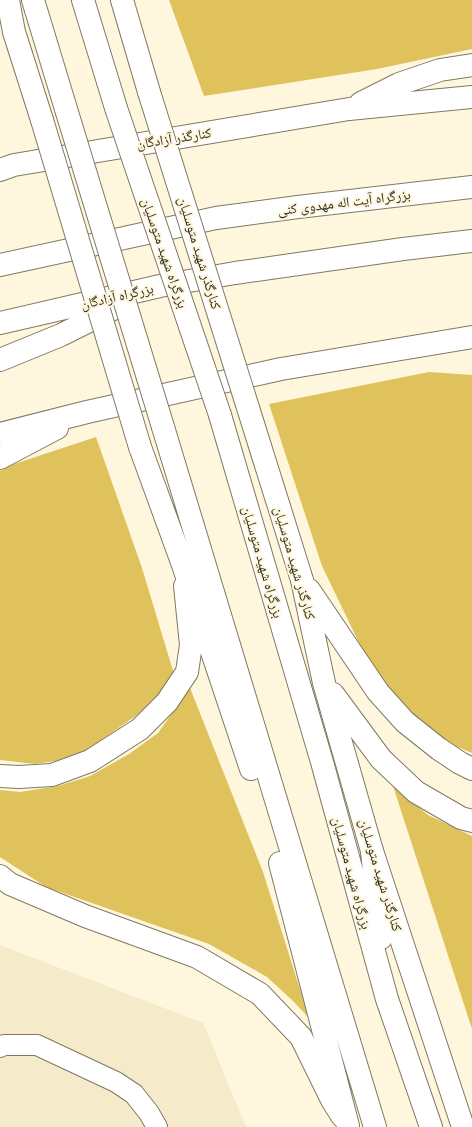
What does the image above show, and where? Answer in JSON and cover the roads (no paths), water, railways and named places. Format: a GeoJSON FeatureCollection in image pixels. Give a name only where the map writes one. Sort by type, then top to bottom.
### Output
{"type":"FeatureCollection","features":[{"type":"Feature","properties":{"kind":"main road"},"geometry":{"type":"LineString","coordinates":[[3,0],[42,120],[140,447],[183,565],[273,833],[348,1126]]}},
{"type":"Feature","properties":{"kind":"main road"},"geometry":{"type":"LineString","coordinates":[[8,0],[14,32]]}},
{"type":"Feature","properties":{"kind":"main road"},"geometry":{"type":"LineString","coordinates":[[33,0],[375,1127]]}},
{"type":"Feature","properties":{"kind":"main road","name":"بزرگراه شهید متوسلیان"},"geometry":{"type":"LineString","coordinates":[[83,0],[116,108],[220,415],[322,762],[387,999],[431,1127]]}},
{"type":"Feature","properties":{"kind":"main road","name":"کنارگذر شهید متوسلیان"},"geometry":{"type":"LineString","coordinates":[[122,0],[149,92],[302,580],[324,683],[372,851],[463,1127]]}},
{"type":"Feature","properties":{"kind":"main road"},"geometry":{"type":"LineString","coordinates":[[349,109],[399,84],[440,70],[472,65]]}},
{"type":"Feature","properties":{"kind":"main road"},"geometry":{"type":"LineString","coordinates":[[349,109],[472,97]]}},
{"type":"Feature","properties":{"kind":"main road","name":"کنارگذر آزادگان"},"geometry":{"type":"LineString","coordinates":[[5,166],[349,109]]}},
{"type":"Feature","properties":{"kind":"main road","name":"بزرگراه آیت اله مهدوی کنی"},"geometry":{"type":"LineString","coordinates":[[0,265],[216,218],[472,187]]}},
{"type":"Feature","properties":{"kind":"main road","name":"بزرگراه آزادگان"},"geometry":{"type":"LineString","coordinates":[[0,323],[160,286],[235,273],[403,249],[472,241]]}},
{"type":"Feature","properties":{"kind":"main road"},"geometry":{"type":"LineString","coordinates":[[0,360],[61,335],[160,286]]}},
{"type":"Feature","properties":{"kind":"main road"},"geometry":{"type":"LineString","coordinates":[[0,434],[87,412],[281,369],[469,339]]}},
{"type":"Feature","properties":{"kind":"main road"},"geometry":{"type":"LineString","coordinates":[[0,458],[87,412]]}},
{"type":"Feature","properties":{"kind":"main road"},"geometry":{"type":"LineString","coordinates":[[0,776],[19,777],[52,775],[90,761],[140,729],[168,702],[186,672],[191,645],[183,565]]}},
{"type":"Feature","properties":{"kind":"main road"},"geometry":{"type":"LineString","coordinates":[[302,580],[378,692],[405,722],[439,749],[472,769]]}},
{"type":"Feature","properties":{"kind":"main road"},"geometry":{"type":"LineString","coordinates":[[324,683],[381,759],[416,792],[460,818],[472,821]]}},
{"type":"Feature","properties":{"kind":"main road"},"geometry":{"type":"LineString","coordinates":[[372,851],[387,999]]}},
{"type":"Feature","properties":{"kind":"main road"},"geometry":{"type":"LineString","coordinates":[[0,876],[10,884],[85,916],[196,957],[260,994],[301,1037],[332,1100],[348,1126]]}},
{"type":"Feature","properties":{"kind":"lane"},"geometry":{"type":"LineString","coordinates":[[0,1048],[4,1045],[37,1044],[116,1082],[134,1094],[157,1127]]}}]}
